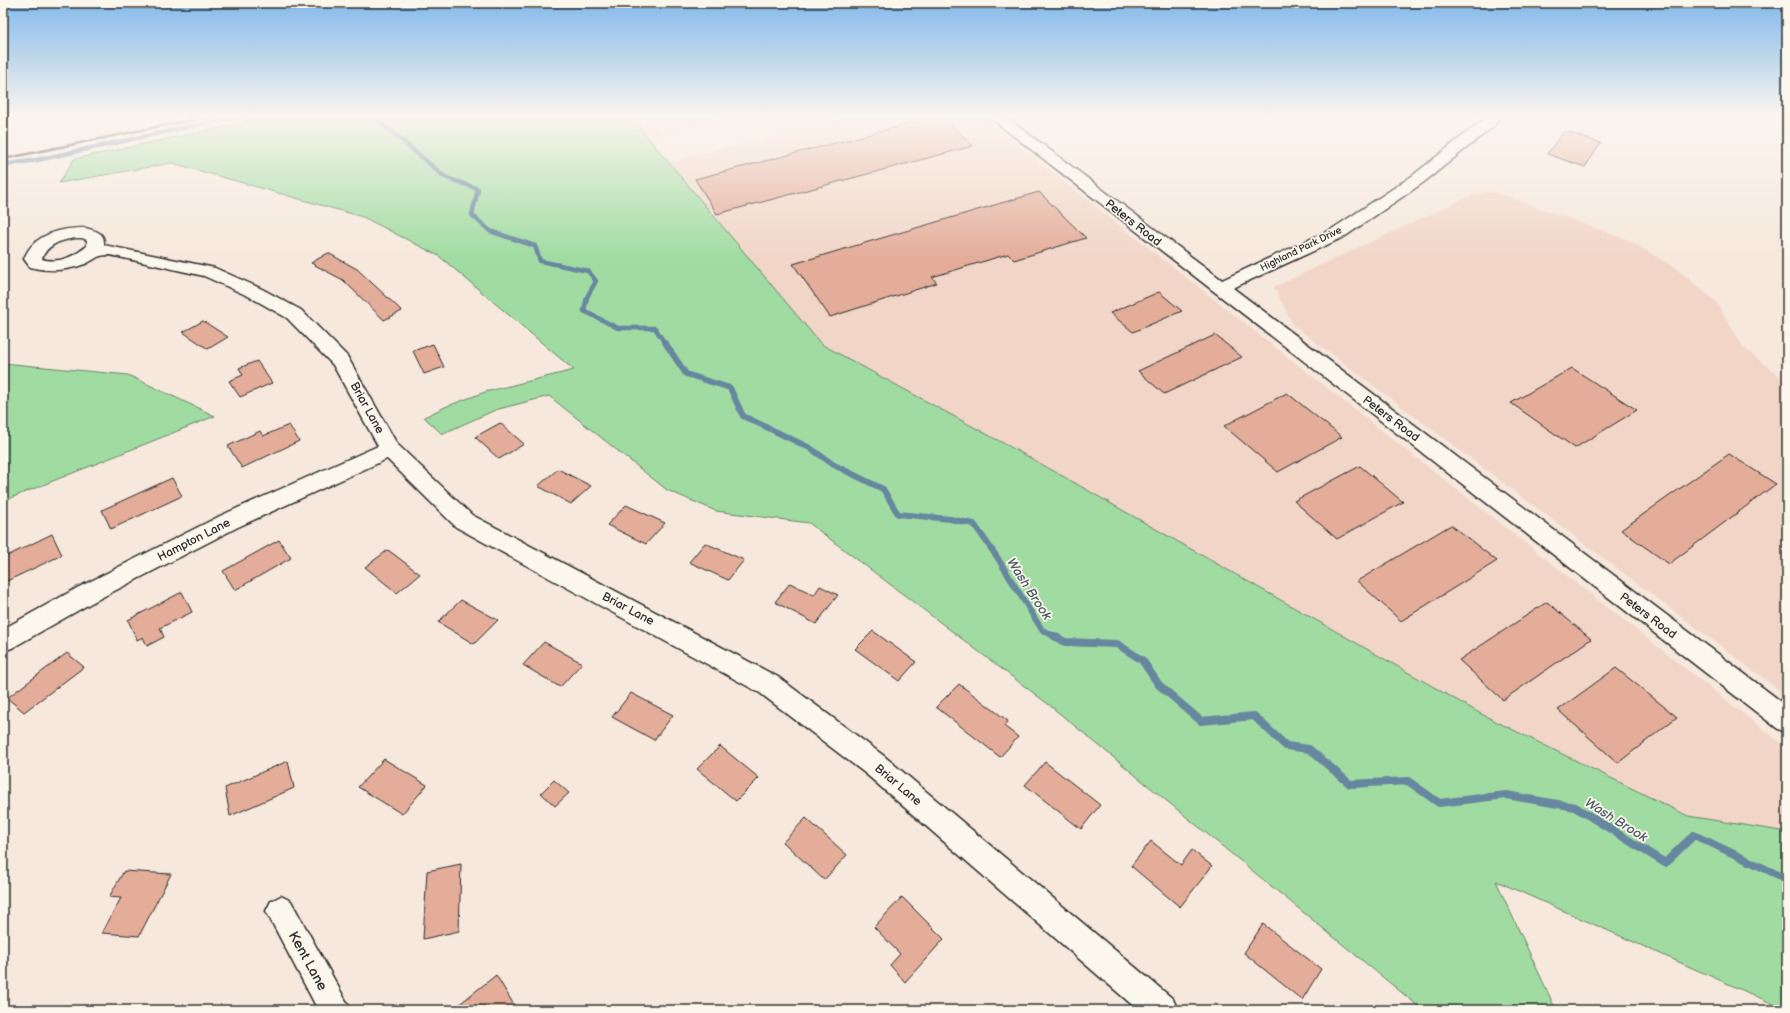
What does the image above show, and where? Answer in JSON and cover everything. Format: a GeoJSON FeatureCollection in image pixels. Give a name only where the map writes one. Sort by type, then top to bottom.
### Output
{"type":"FeatureCollection","features":[{"type":"Feature","properties":{"kind":"street","name":"Peters Road"},"geometry":{"type":"LineString","coordinates":[[1057,163],[1787,721]]}},
{"type":"Feature","properties":{"kind":"street","name":"Highland Park Drive"},"geometry":{"type":"LineString","coordinates":[[1219,288],[1338,232],[1418,180],[1439,163]]}},
{"type":"Feature","properties":{"kind":"street","name":"Briar Lane"},"geometry":{"type":"LineString","coordinates":[[92,250],[110,250],[209,272],[256,293],[294,314],[340,361],[390,449],[464,521],[769,685],[875,765],[1162,1010]]}},
{"type":"Feature","properties":{"kind":"street","name":"Hampton Lane"},"geometry":{"type":"LineString","coordinates":[[3,641],[85,595],[230,521],[390,449]]}},
{"type":"Feature","properties":{"kind":"street","name":"Kent Lane"},"geometry":{"type":"LineString","coordinates":[[281,911],[335,1010]]}},
{"type":"Feature","properties":{"kind":"shaded area"},"geometry":{"type":"Polygon","coordinates":[[[670,163],[1040,163],[1787,748],[1787,832],[1688,816],[1483,715],[1036,461],[821,344],[670,163]]]}},
{"type":"Feature","properties":{"kind":"shaded area"},"geometry":{"type":"Polygon","coordinates":[[[1493,191],[1628,240],[1674,267],[1716,302],[1744,348],[1787,382],[1787,696],[1293,325],[1274,287],[1472,195],[1493,191]]]}},
{"type":"Feature","properties":{"kind":"green space"},"geometry":{"type":"Polygon","coordinates":[[[71,163],[170,163],[59,183],[71,163]]]}},
{"type":"Feature","properties":{"kind":"green space"},"geometry":{"type":"Polygon","coordinates":[[[173,163],[670,163],[821,344],[1036,461],[1483,715],[1688,816],[1787,832],[1787,1010],[1496,881],[1556,1010],[1423,1010],[1048,704],[809,523],[716,511],[667,490],[549,396],[495,410],[442,434],[424,417],[445,407],[485,392],[574,370],[439,256],[363,217],[173,163]]]}},
{"type":"Feature","properties":{"kind":"green space"},"geometry":{"type":"Polygon","coordinates":[[[3,363],[128,375],[215,416],[3,501],[3,363]]]}},
{"type":"Feature","properties":{"kind":"building"},"geometry":{"type":"Polygon","coordinates":[[[756,163],[908,163],[717,214],[695,179],[756,163]]]}},
{"type":"Feature","properties":{"kind":"building"},"geometry":{"type":"Polygon","coordinates":[[[1574,163],[1587,163],[1585,167],[1574,163]]]}},
{"type":"Feature","properties":{"kind":"building"},"geometry":{"type":"Polygon","coordinates":[[[1039,192],[1086,238],[1014,260],[1008,254],[932,277],[937,283],[830,317],[793,264],[1039,192]]]}},
{"type":"Feature","properties":{"kind":"building"},"geometry":{"type":"Polygon","coordinates":[[[328,253],[357,269],[402,311],[384,320],[343,280],[311,263],[328,253]]]}},
{"type":"Feature","properties":{"kind":"building"},"geometry":{"type":"Polygon","coordinates":[[[1159,292],[1182,311],[1133,332],[1110,313],[1159,292]]]}},
{"type":"Feature","properties":{"kind":"building"},"geometry":{"type":"Polygon","coordinates":[[[203,321],[228,337],[208,349],[183,332],[203,321]]]}},
{"type":"Feature","properties":{"kind":"building"},"geometry":{"type":"Polygon","coordinates":[[[1215,335],[1242,357],[1164,394],[1138,371],[1215,335]]]}},
{"type":"Feature","properties":{"kind":"building"},"geometry":{"type":"Polygon","coordinates":[[[433,344],[444,367],[424,374],[413,351],[433,344]]]}},
{"type":"Feature","properties":{"kind":"building"},"geometry":{"type":"Polygon","coordinates":[[[257,361],[272,383],[240,397],[229,381],[243,375],[239,368],[257,361]]]}},
{"type":"Feature","properties":{"kind":"building"},"geometry":{"type":"Polygon","coordinates":[[[1572,368],[1637,410],[1575,448],[1511,403],[1572,368]]]}},
{"type":"Feature","properties":{"kind":"building"},"geometry":{"type":"Polygon","coordinates":[[[1287,393],[1342,437],[1278,472],[1224,426],[1287,393]]]}},
{"type":"Feature","properties":{"kind":"building"},"geometry":{"type":"Polygon","coordinates":[[[500,423],[524,444],[499,459],[475,437],[500,423]]]}},
{"type":"Feature","properties":{"kind":"building"},"geometry":{"type":"Polygon","coordinates":[[[289,425],[299,441],[242,468],[228,446],[260,431],[263,436],[289,425]]]}},
{"type":"Feature","properties":{"kind":"building"},"geometry":{"type":"Polygon","coordinates":[[[1729,454],[1776,484],[1669,564],[1621,530],[1729,454]]]}},
{"type":"Feature","properties":{"kind":"building"},"geometry":{"type":"Polygon","coordinates":[[[1360,466],[1403,502],[1337,539],[1294,501],[1360,466]]]}},
{"type":"Feature","properties":{"kind":"building"},"geometry":{"type":"Polygon","coordinates":[[[558,469],[591,486],[571,504],[538,486],[558,469]]]}},
{"type":"Feature","properties":{"kind":"building"},"geometry":{"type":"Polygon","coordinates":[[[172,478],[182,496],[111,529],[102,510],[172,478]]]}},
{"type":"Feature","properties":{"kind":"building"},"geometry":{"type":"Polygon","coordinates":[[[626,505],[665,523],[646,544],[607,525],[626,505]]]}},
{"type":"Feature","properties":{"kind":"building"},"geometry":{"type":"Polygon","coordinates":[[[1451,525],[1497,561],[1401,621],[1357,581],[1451,525]]]}},
{"type":"Feature","properties":{"kind":"building"},"geometry":{"type":"Polygon","coordinates":[[[52,534],[62,555],[7,581],[3,571],[3,558],[52,534]]]}},
{"type":"Feature","properties":{"kind":"building"},"geometry":{"type":"Polygon","coordinates":[[[279,540],[291,558],[235,590],[223,571],[279,540]]]}},
{"type":"Feature","properties":{"kind":"building"},"geometry":{"type":"Polygon","coordinates":[[[705,543],[744,560],[728,580],[689,562],[705,543]]]}},
{"type":"Feature","properties":{"kind":"building"},"geometry":{"type":"Polygon","coordinates":[[[388,550],[420,574],[397,593],[365,567],[388,550]]]}},
{"type":"Feature","properties":{"kind":"building"},"geometry":{"type":"Polygon","coordinates":[[[790,583],[814,595],[820,586],[838,595],[816,624],[775,602],[790,583]]]}},
{"type":"Feature","properties":{"kind":"building"},"geometry":{"type":"Polygon","coordinates":[[[182,592],[192,612],[160,628],[164,637],[147,646],[143,637],[137,640],[128,620],[182,592]]]}},
{"type":"Feature","properties":{"kind":"building"},"geometry":{"type":"Polygon","coordinates":[[[461,600],[498,620],[474,644],[438,622],[461,600]]]}},
{"type":"Feature","properties":{"kind":"building"},"geometry":{"type":"Polygon","coordinates":[[[1547,602],[1591,639],[1503,700],[1459,660],[1547,602]]]}},
{"type":"Feature","properties":{"kind":"building"},"geometry":{"type":"Polygon","coordinates":[[[873,631],[916,662],[899,681],[855,649],[873,631]]]}},
{"type":"Feature","properties":{"kind":"building"},"geometry":{"type":"Polygon","coordinates":[[[544,642],[582,663],[560,687],[523,665],[544,642]]]}},
{"type":"Feature","properties":{"kind":"building"},"geometry":{"type":"Polygon","coordinates":[[[67,653],[84,667],[24,712],[7,698],[67,653]]]}},
{"type":"Feature","properties":{"kind":"building"},"geometry":{"type":"Polygon","coordinates":[[[1616,668],[1677,717],[1618,763],[1558,710],[1616,668]]]}},
{"type":"Feature","properties":{"kind":"building"},"geometry":{"type":"Polygon","coordinates":[[[959,684],[1008,721],[1004,726],[1018,737],[1000,757],[936,707],[959,684]]]}},
{"type":"Feature","properties":{"kind":"building"},"geometry":{"type":"Polygon","coordinates":[[[631,693],[673,715],[654,740],[612,717],[631,693]]]}},
{"type":"Feature","properties":{"kind":"building"},"geometry":{"type":"Polygon","coordinates":[[[720,746],[759,778],[736,801],[697,769],[720,746]]]}},
{"type":"Feature","properties":{"kind":"building"},"geometry":{"type":"Polygon","coordinates":[[[384,759],[427,785],[402,814],[358,787],[384,759]]]}},
{"type":"Feature","properties":{"kind":"building"},"geometry":{"type":"Polygon","coordinates":[[[288,761],[294,788],[230,816],[225,788],[288,761]]]}},
{"type":"Feature","properties":{"kind":"building"},"geometry":{"type":"Polygon","coordinates":[[[1045,762],[1100,805],[1081,829],[1025,785],[1045,762]]]}},
{"type":"Feature","properties":{"kind":"building"},"geometry":{"type":"Polygon","coordinates":[[[554,780],[569,793],[555,806],[541,793],[554,780]]]}},
{"type":"Feature","properties":{"kind":"building"},"geometry":{"type":"Polygon","coordinates":[[[806,818],[847,855],[824,880],[783,842],[806,818]]]}},
{"type":"Feature","properties":{"kind":"building"},"geometry":{"type":"Polygon","coordinates":[[[1151,841],[1181,865],[1192,850],[1212,866],[1180,907],[1131,866],[1151,841]]]}},
{"type":"Feature","properties":{"kind":"building"},"geometry":{"type":"Polygon","coordinates":[[[461,864],[459,931],[423,939],[427,871],[461,864]]]}},
{"type":"Feature","properties":{"kind":"building"},"geometry":{"type":"Polygon","coordinates":[[[124,871],[171,874],[139,936],[102,933],[121,898],[109,897],[124,871]]]}},
{"type":"Feature","properties":{"kind":"building"},"geometry":{"type":"Polygon","coordinates":[[[902,897],[944,939],[905,982],[890,965],[900,954],[874,927],[902,897]]]}},
{"type":"Feature","properties":{"kind":"building"},"geometry":{"type":"Polygon","coordinates":[[[1263,924],[1321,969],[1302,1000],[1244,953],[1263,924]]]}},
{"type":"Feature","properties":{"kind":"building"},"geometry":{"type":"Polygon","coordinates":[[[496,975],[517,1010],[452,1010],[496,975]]]}},
{"type":"Feature","properties":{"kind":"waterway","name":"Wash Brook"},"geometry":{"type":"LineString","coordinates":[[3,165],[15,163]]}},
{"type":"Feature","properties":{"kind":"waterway","name":"Wash Brook"},"geometry":{"type":"LineString","coordinates":[[429,163],[445,177],[478,189],[472,215],[490,231],[535,246],[540,261],[588,271],[596,281],[587,297],[584,311],[618,328],[655,328],[666,345]]}},
{"type":"Feature","properties":{"kind":"waterway","name":"Wash Brook"},"geometry":{"type":"LineString","coordinates":[[666,344],[686,374],[730,388],[743,416],[810,448],[834,465],[883,489],[898,514],[950,519],[974,524],[997,557],[1042,630],[1054,636]]}},
{"type":"Feature","properties":{"kind":"waterway","name":"Wash Brook"},"geometry":{"type":"LineString","coordinates":[[1054,636],[1065,642],[1117,644],[1142,660],[1159,685],[1201,721],[1254,716],[1286,746],[1309,749],[1350,784],[1408,781],[1439,803],[1506,795],[1575,807],[1665,863],[1694,835],[1787,879]]}}]}
